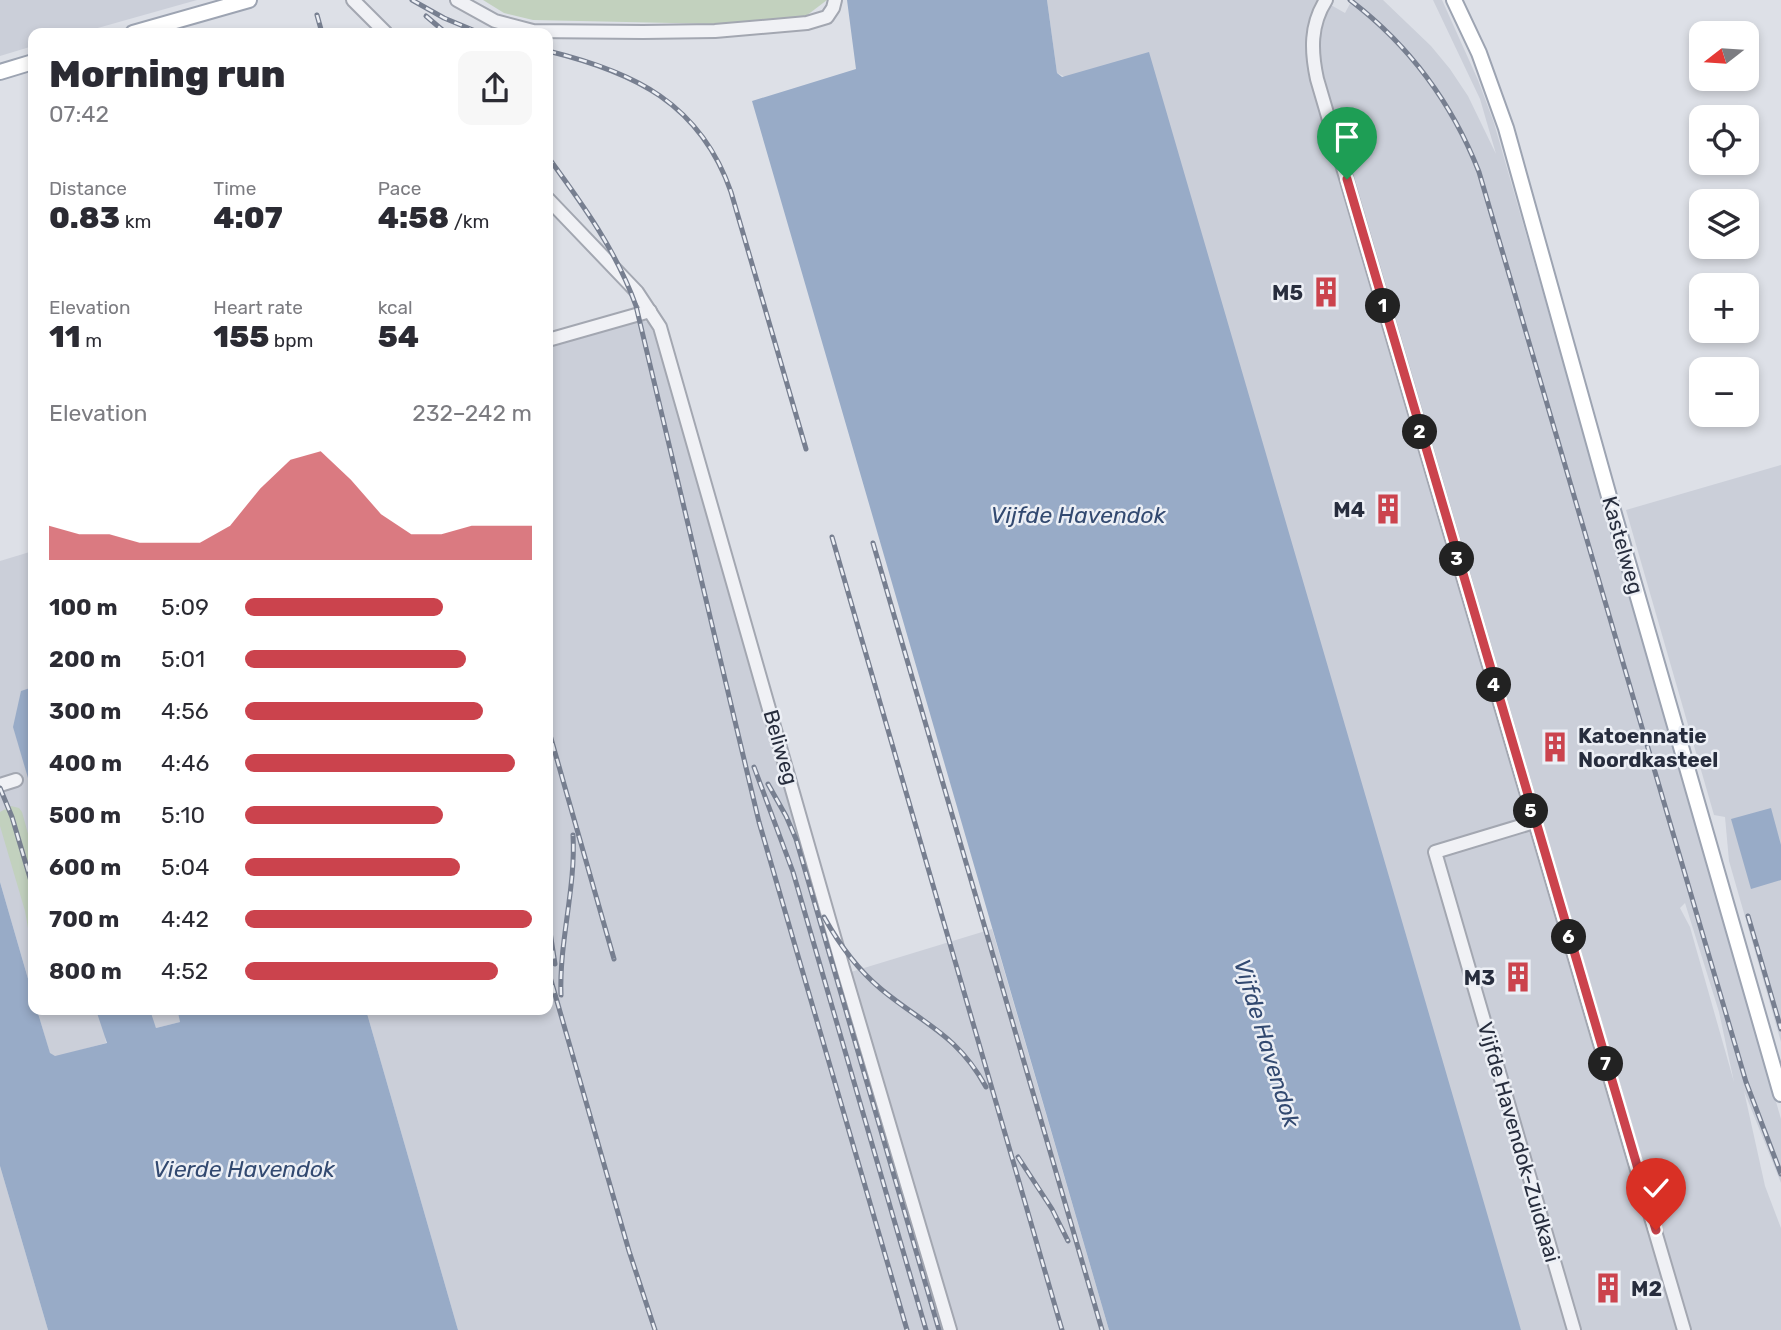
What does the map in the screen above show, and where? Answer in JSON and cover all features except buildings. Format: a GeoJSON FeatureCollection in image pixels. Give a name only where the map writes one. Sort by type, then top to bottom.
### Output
{"type":"FeatureCollection","features":[{"type":"Feature","properties":{"kind":"main road"},"geometry":{"type":"LineString","coordinates":[[150,28],[249,0]]}},
{"type":"Feature","properties":{"kind":"main road","name":"Kastelweg"},"geometry":{"type":"LineString","coordinates":[[1454,0],[1479,53],[1506,128],[1781,1094]]}},
{"type":"Feature","properties":{"kind":"main road"},"geometry":{"type":"LineString","coordinates":[[0,72],[28,64]]}},
{"type":"Feature","properties":{"kind":"street"},"geometry":{"type":"LineString","coordinates":[[457,0],[495,21],[522,28]]}},
{"type":"Feature","properties":{"kind":"street"},"geometry":{"type":"LineString","coordinates":[[553,31],[715,31],[807,23],[827,17],[835,0]]}},
{"type":"Feature","properties":{"kind":"street"},"geometry":{"type":"LineString","coordinates":[[1326,0],[1315,24],[1312,41],[1317,79],[1684,1330]]}},
{"type":"Feature","properties":{"kind":"street"},"geometry":{"type":"LineString","coordinates":[[358,2],[381,28]]}},
{"type":"Feature","properties":{"kind":"street","name":"Beliweg"},"geometry":{"type":"LineString","coordinates":[[553,204],[626,279],[660,327],[846,978],[950,1330]]}},
{"type":"Feature","properties":{"kind":"street"},"geometry":{"type":"LineString","coordinates":[[553,339],[650,311]]}},
{"type":"Feature","properties":{"kind":"street"},"geometry":{"type":"LineString","coordinates":[[0,785],[16,780]]}},
{"type":"Feature","properties":{"kind":"street","name":"Vijfde Havendok-Zuidkaai"},"geometry":{"type":"LineString","coordinates":[[1534,822],[1435,852],[1574,1330]]}},
{"type":"Feature","properties":{"kind":"shaded area"},"geometry":{"type":"Polygon","coordinates":[[[0,0],[197,0],[98,28],[28,28],[28,48],[0,56],[0,0]]]}},
{"type":"Feature","properties":{"kind":"shaded area"},"geometry":{"type":"Polygon","coordinates":[[[1047,0],[1322,0],[1345,13],[1352,0],[1383,0],[1431,46],[1450,69],[1468,96],[1496,154],[1480,99],[1433,0],[1442,0],[1494,123],[1781,1119],[1781,1183],[1744,1091],[1765,1186],[1781,1228],[1781,1330],[1521,1330],[1065,77],[1057,73],[1047,0]],[[1685,903],[1680,908],[1690,927],[1734,1082],[1719,1012],[1685,903]]]}},
{"type":"Feature","properties":{"kind":"shaded area"},"geometry":{"type":"Polygon","coordinates":[[[641,320],[648,322],[654,333],[841,975],[992,929],[1109,1330],[458,1330],[367,1015],[553,1015],[553,345],[641,320]]]}},
{"type":"Feature","properties":{"kind":"shaded area"},"geometry":{"type":"Polygon","coordinates":[[[1781,465],[1781,1042],[1729,861],[1725,817],[1714,815],[1626,510],[1781,465]]]}},
{"type":"Feature","properties":{"kind":"shaded area"},"geometry":{"type":"Polygon","coordinates":[[[28,553],[28,979],[0,882],[0,561],[28,553]]]}},
{"type":"Feature","properties":{"kind":"shaded area"},"geometry":{"type":"Polygon","coordinates":[[[38,1015],[178,1015],[180,1022],[156,1028],[153,1021],[105,1035],[106,1043],[55,1057],[50,1054],[38,1015]]]}},
{"type":"Feature","properties":{"kind":"shaded area"},"geometry":{"type":"Polygon","coordinates":[[[0,1166],[48,1330],[0,1330],[0,1166]]]}},
{"type":"Feature","properties":{"kind":"green space"},"geometry":{"type":"Polygon","coordinates":[[[483,0],[827,0],[806,16],[719,24],[533,20],[504,13],[483,0]]]}},
{"type":"Feature","properties":{"kind":"green space"},"geometry":{"type":"Polygon","coordinates":[[[11,806],[19,808],[28,834],[28,928],[0,826],[0,812],[11,806]]]}},
{"type":"Feature","properties":{"kind":"water","name":"Vijfde Havendok"},"geometry":{"type":"Polygon","coordinates":[[[847,0],[1047,0],[1057,73],[1062,77],[1149,52],[1521,1330],[1109,1330],[752,101],[856,69],[847,0]]]}},
{"type":"Feature","properties":{"kind":"water"},"geometry":{"type":"Polygon","coordinates":[[[28,689],[28,778],[13,727],[21,691],[28,689]]]}},
{"type":"Feature","properties":{"kind":"water"},"geometry":{"type":"Polygon","coordinates":[[[1771,808],[1781,845],[1781,880],[1751,889],[1731,819],[1771,808]]]}},
{"type":"Feature","properties":{"kind":"water","name":"Vierde Havendok"},"geometry":{"type":"Polygon","coordinates":[[[0,882],[28,979],[28,1015],[39,1015],[50,1053],[55,1056],[107,1043],[98,1015],[152,1015],[156,1028],[180,1022],[178,1015],[367,1015],[458,1330],[48,1330],[0,1166],[0,882]]]}},
{"type":"Feature","properties":{"kind":"railway"},"geometry":{"type":"LineString","coordinates":[[412,0],[468,28]]}},
{"type":"Feature","properties":{"kind":"railway"},"geometry":{"type":"LineString","coordinates":[[1350,0],[1391,36],[1426,77],[1456,122],[1479,172],[1746,1082],[1781,1174]]}},
{"type":"Feature","properties":{"kind":"railway"},"geometry":{"type":"LineString","coordinates":[[317,15],[321,28]]}},
{"type":"Feature","properties":{"kind":"railway"},"geometry":{"type":"LineString","coordinates":[[426,16],[440,28]]}},
{"type":"Feature","properties":{"kind":"railway"},"geometry":{"type":"LineString","coordinates":[[553,52],[609,69],[660,96],[682,114],[701,135],[718,161],[731,192],[806,449]]}},
{"type":"Feature","properties":{"kind":"railway"},"geometry":{"type":"LineString","coordinates":[[553,164],[609,247],[636,306],[759,822],[907,1330]]}},
{"type":"Feature","properties":{"kind":"railway"},"geometry":{"type":"LineString","coordinates":[[832,537],[1062,1330]]}},
{"type":"Feature","properties":{"kind":"railway"},"geometry":{"type":"LineString","coordinates":[[873,543],[1102,1330]]}},
{"type":"Feature","properties":{"kind":"railway"},"geometry":{"type":"LineString","coordinates":[[553,746],[614,959]]}},
{"type":"Feature","properties":{"kind":"railway"},"geometry":{"type":"LineString","coordinates":[[754,767],[793,872],[926,1330]]}},
{"type":"Feature","properties":{"kind":"railway"},"geometry":{"type":"LineString","coordinates":[[768,784],[796,839],[939,1330]]}},
{"type":"Feature","properties":{"kind":"railway"},"geometry":{"type":"LineString","coordinates":[[0,788],[12,817],[28,871]]}},
{"type":"Feature","properties":{"kind":"railway"},"geometry":{"type":"LineString","coordinates":[[561,995],[573,835]]}},
{"type":"Feature","properties":{"kind":"railway"},"geometry":{"type":"LineString","coordinates":[[1748,916],[1781,1029]]}},
{"type":"Feature","properties":{"kind":"railway"},"geometry":{"type":"LineString","coordinates":[[824,917],[856,965],[881,989],[951,1042],[975,1069],[986,1087]]}},
{"type":"Feature","properties":{"kind":"railway"},"geometry":{"type":"LineString","coordinates":[[553,951],[555,964]]}},
{"type":"Feature","properties":{"kind":"railway"},"geometry":{"type":"LineString","coordinates":[[553,987],[629,1251],[655,1330]]}},
{"type":"Feature","properties":{"kind":"railway"},"geometry":{"type":"LineString","coordinates":[[1018,1157],[1052,1209],[1068,1241]]}},
{"type":"Feature","properties":{"kind":"place","name":"M5"},"geometry":{"type":"Point","coordinates":[1326,292]}},
{"type":"Feature","properties":{"kind":"place","name":"M4"},"geometry":{"type":"Point","coordinates":[1388,509]}},
{"type":"Feature","properties":{"kind":"place","name":"Katoennatie Noordkasteel"},"geometry":{"type":"Point","coordinates":[1555,747]}},
{"type":"Feature","properties":{"kind":"place","name":"M3"},"geometry":{"type":"Point","coordinates":[1518,977]}},
{"type":"Feature","properties":{"kind":"place","name":"M2"},"geometry":{"type":"Point","coordinates":[1608,1288]}},
{"type":"Feature","properties":{"kind":"route"},"geometry":{"type":"LineString","coordinates":[[1347,179],[1656,1230]]}}]}
